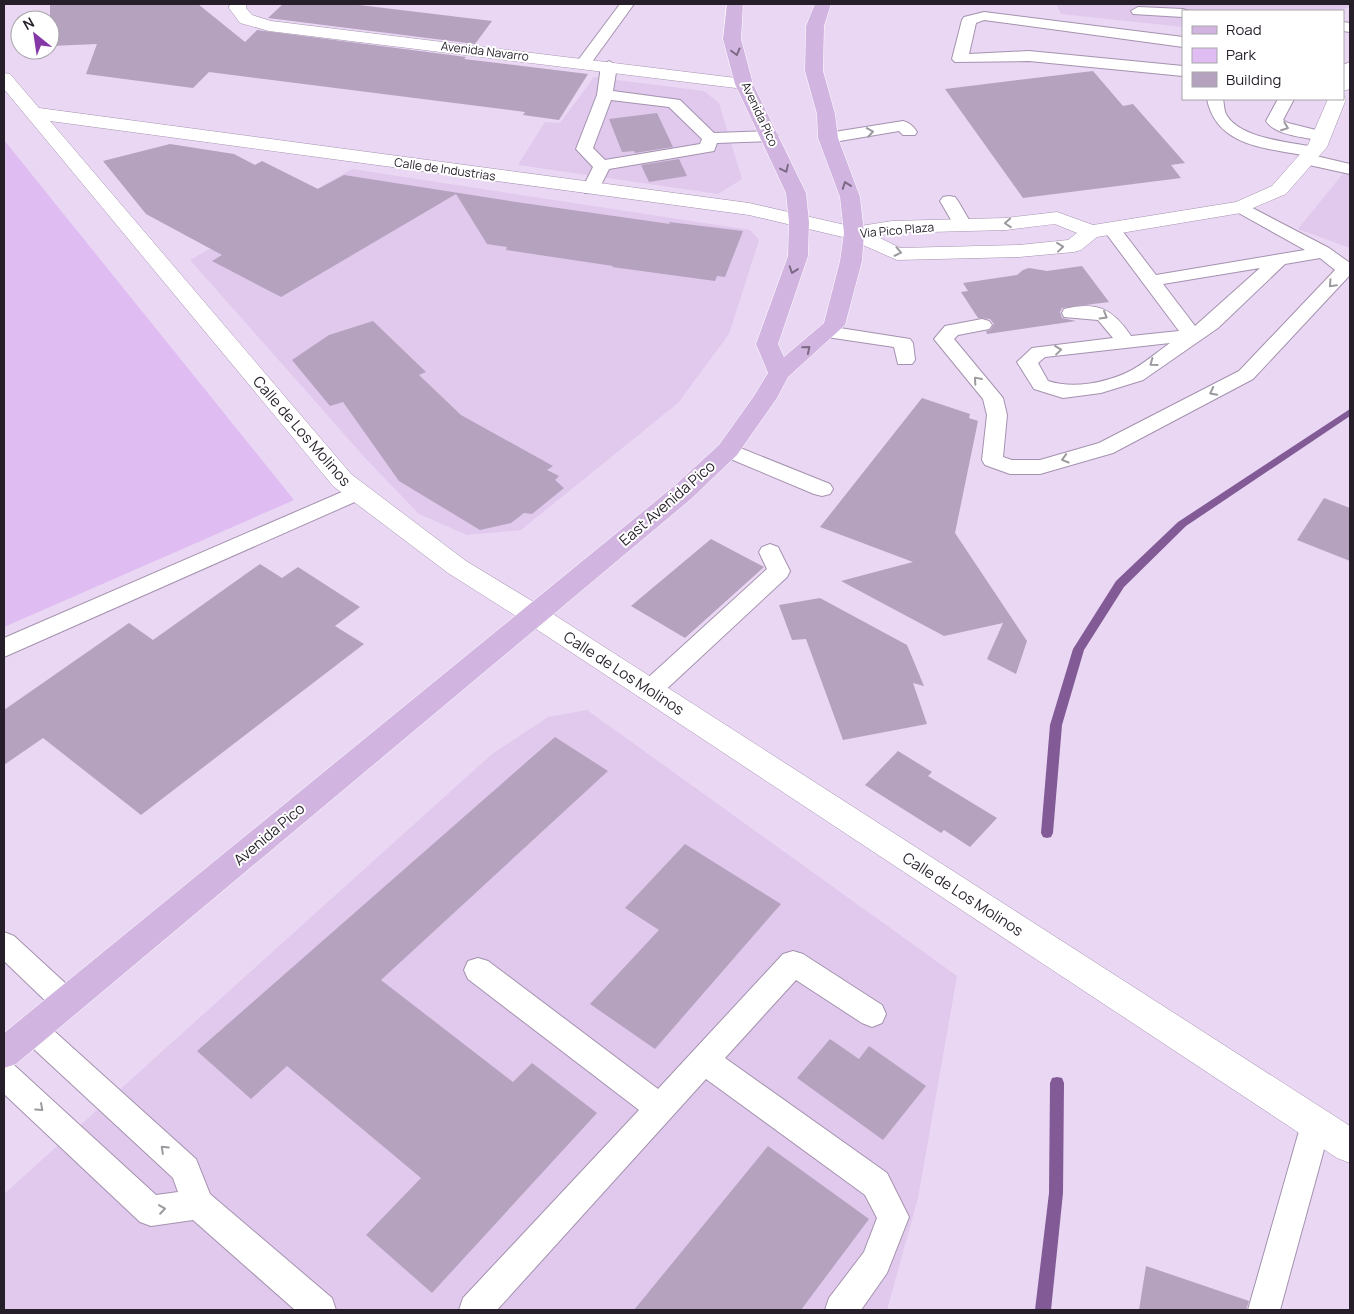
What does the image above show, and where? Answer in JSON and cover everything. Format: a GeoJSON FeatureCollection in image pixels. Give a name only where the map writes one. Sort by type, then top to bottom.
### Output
{"type":"FeatureCollection","features":[{"type":"Feature","properties":{"kind":"main road","name":"Avenida Pico"},"geometry":{"type":"LineString","coordinates":[[735,4],[732,39],[744,84],[796,192],[799,222]]}},
{"type":"Feature","properties":{"kind":"main road","name":"East Avenida Pico"},"geometry":{"type":"LineString","coordinates":[[533,614],[682,493],[728,450],[749,421],[779,372],[834,325],[851,261],[854,233],[850,197],[828,138],[826,114],[814,70],[815,26],[823,4]]}},
{"type":"Feature","properties":{"kind":"main road"},"geometry":{"type":"LineString","coordinates":[[779,372],[767,344],[798,256],[799,222]]}},
{"type":"Feature","properties":{"kind":"main road","name":"Avenida Pico"},"geometry":{"type":"LineString","coordinates":[[4,1053],[533,614]]}},
{"type":"Feature","properties":{"kind":"street","name":"Avenida Navarro"},"geometry":{"type":"LineString","coordinates":[[238,4],[237,8],[246,20],[269,26],[609,66],[744,84]]}},
{"type":"Feature","properties":{"kind":"street","name":"Calle de Los Molinos"},"geometry":{"type":"LineString","coordinates":[[4,78],[342,480],[457,567],[533,614],[1350,1146]]}},
{"type":"Feature","properties":{"kind":"street","name":"Via Pico Plaza"},"geometry":{"type":"LineString","coordinates":[[854,233],[898,254],[1019,251],[1074,246],[1101,230],[1241,206],[1278,190],[1314,149],[1338,100]]}},
{"type":"Feature","properties":{"kind":"street","name":"Calle de Industrias"},"geometry":{"type":"LineString","coordinates":[[34,113],[749,209],[799,222],[854,233]]}},
{"type":"Feature","properties":{"kind":"street","name":"Via Pico Plaza"},"geometry":{"type":"LineString","coordinates":[[854,233],[892,227],[1006,224],[1057,218],[1101,230]]}},
{"type":"Feature","properties":{"kind":"lane"},"geometry":{"type":"LineString","coordinates":[[584,63],[627,4]]}},
{"type":"Feature","properties":{"kind":"lane"},"geometry":{"type":"LineString","coordinates":[[1138,11],[1182,13]]}},
{"type":"Feature","properties":{"kind":"lane"},"geometry":{"type":"LineString","coordinates":[[1182,42],[984,16],[969,20],[960,59],[1029,56],[1182,72]]}},
{"type":"Feature","properties":{"kind":"lane"},"geometry":{"type":"LineString","coordinates":[[602,166],[584,149],[605,95],[609,66]]}},
{"type":"Feature","properties":{"kind":"lane"},"geometry":{"type":"LineString","coordinates":[[605,95],[674,103],[710,138],[770,136]]}},
{"type":"Feature","properties":{"kind":"lane"},"geometry":{"type":"LineString","coordinates":[[1215,100],[1224,125],[1237,134],[1314,149]]}},
{"type":"Feature","properties":{"kind":"lane"},"geometry":{"type":"LineString","coordinates":[[1285,100],[1274,121],[1314,149],[1350,169]]}},
{"type":"Feature","properties":{"kind":"lane"},"geometry":{"type":"LineString","coordinates":[[828,138],[903,126],[909,132]]}},
{"type":"Feature","properties":{"kind":"lane"},"geometry":{"type":"LineString","coordinates":[[591,189],[602,166],[620,160],[687,152],[708,147],[710,138]]}},
{"type":"Feature","properties":{"kind":"lane"},"geometry":{"type":"LineString","coordinates":[[949,202],[963,225]]}},
{"type":"Feature","properties":{"kind":"lane"},"geometry":{"type":"LineString","coordinates":[[982,325],[952,330],[944,339],[993,398],[997,414],[992,460],[1010,467],[1040,466],[1106,448],[1246,375],[1346,269],[1323,252],[1241,206]]}},
{"type":"Feature","properties":{"kind":"lane"},"geometry":{"type":"LineString","coordinates":[[1101,230],[1151,281],[1192,335]]}},
{"type":"Feature","properties":{"kind":"lane"},"geometry":{"type":"LineString","coordinates":[[1151,281],[1323,252]]}},
{"type":"Feature","properties":{"kind":"lane"},"geometry":{"type":"LineString","coordinates":[[1192,335],[1039,352],[1027,362],[1041,385],[1063,392],[1101,387],[1136,376],[1192,335],[1211,324],[1279,260]]}},
{"type":"Feature","properties":{"kind":"lane"},"geometry":{"type":"LineString","coordinates":[[1071,313],[1099,312],[1111,319],[1126,343]]}},
{"type":"Feature","properties":{"kind":"lane"},"geometry":{"type":"LineString","coordinates":[[827,332],[903,344],[905,360]]}},
{"type":"Feature","properties":{"kind":"lane"},"geometry":{"type":"LineString","coordinates":[[728,450],[822,489]]}},
{"type":"Feature","properties":{"kind":"lane"},"geometry":{"type":"LineString","coordinates":[[4,648],[358,492]]}},
{"type":"Feature","properties":{"kind":"lane"},"geometry":{"type":"LineString","coordinates":[[650,690],[779,571],[770,552]]}},
{"type":"Feature","properties":{"kind":"lane"},"geometry":{"type":"LineString","coordinates":[[4,944],[66,1002]]}},
{"type":"Feature","properties":{"kind":"lane"},"geometry":{"type":"LineString","coordinates":[[475,1310],[793,963],[872,1014]]}},
{"type":"Feature","properties":{"kind":"lane"},"geometry":{"type":"LineString","coordinates":[[478,970],[660,1108]]}},
{"type":"Feature","properties":{"kind":"lane"},"geometry":{"type":"LineString","coordinates":[[33,1030],[185,1169],[198,1204],[320,1310]]}},
{"type":"Feature","properties":{"kind":"lane"},"geometry":{"type":"LineString","coordinates":[[704,1060],[876,1184],[893,1216],[876,1262],[841,1310]]}},
{"type":"Feature","properties":{"kind":"lane"},"geometry":{"type":"LineString","coordinates":[[4,1075],[151,1211],[198,1204]]}},
{"type":"Feature","properties":{"kind":"lane"},"geometry":{"type":"LineString","coordinates":[[1264,1310],[1316,1124]]}},
{"type":"Feature","properties":{"kind":"shaded area"},"geometry":{"type":"Polygon","coordinates":[[[1056,4],[1350,4],[1350,7],[1339,10],[1182,10],[1182,27],[1061,14],[1056,4]]]}},
{"type":"Feature","properties":{"kind":"shaded area"},"geometry":{"type":"Polygon","coordinates":[[[594,77],[704,91],[719,103],[742,179],[718,194],[518,165],[545,122],[560,123],[594,77]]]}},
{"type":"Feature","properties":{"kind":"shaded area"},"geometry":{"type":"Polygon","coordinates":[[[1350,165],[1350,248],[1298,229],[1350,165]]]}},
{"type":"Feature","properties":{"kind":"shaded area"},"geometry":{"type":"Polygon","coordinates":[[[352,169],[750,230],[759,240],[729,334],[678,403],[521,530],[467,535],[419,514],[367,460],[190,260],[352,169]]]}},
{"type":"Feature","properties":{"kind":"shaded area"},"geometry":{"type":"Polygon","coordinates":[[[587,710],[957,976],[918,1198],[887,1310],[4,1310],[4,1194],[492,754],[548,717],[587,710]]]}},
{"type":"Feature","properties":{"kind":"green space"},"geometry":{"type":"Polygon","coordinates":[[[4,140],[294,500],[4,627],[4,140]]]}},
{"type":"Feature","properties":{"kind":"building"},"geometry":{"type":"Polygon","coordinates":[[[50,4],[198,4],[245,42],[257,30],[588,74],[559,120],[523,115],[525,112],[209,72],[193,88],[86,74],[97,44],[60,46],[60,10],[50,10],[50,4]]]}},
{"type":"Feature","properties":{"kind":"building"},"geometry":{"type":"Polygon","coordinates":[[[283,4],[351,4],[492,21],[475,44],[268,18],[283,4]]]}},
{"type":"Feature","properties":{"kind":"building"},"geometry":{"type":"Polygon","coordinates":[[[1093,71],[1123,106],[1133,104],[1185,163],[1171,165],[1181,178],[1023,198],[945,89],[1093,71]]]}},
{"type":"Feature","properties":{"kind":"building"},"geometry":{"type":"Polygon","coordinates":[[[657,113],[673,147],[635,153],[634,151],[622,152],[609,119],[657,113]]]}},
{"type":"Feature","properties":{"kind":"building"},"geometry":{"type":"Polygon","coordinates":[[[170,144],[234,154],[255,165],[262,161],[318,189],[344,175],[670,224],[669,222],[743,231],[725,277],[717,276],[715,281],[506,250],[507,247],[487,244],[456,194],[281,297],[212,261],[222,255],[146,214],[103,161],[170,144]]]}},
{"type":"Feature","properties":{"kind":"building"},"geometry":{"type":"Polygon","coordinates":[[[679,159],[687,176],[649,182],[641,165],[679,159]]]}},
{"type":"Feature","properties":{"kind":"building"},"geometry":{"type":"Polygon","coordinates":[[[1082,266],[1109,302],[1062,308],[1060,312],[1062,318],[1076,321],[987,334],[986,331],[990,330],[994,324],[990,319],[978,318],[961,292],[968,291],[963,283],[1017,275],[1029,268],[1047,271],[1082,266]]]}},
{"type":"Feature","properties":{"kind":"building"},"geometry":{"type":"Polygon","coordinates":[[[373,321],[426,372],[419,375],[461,415],[553,466],[547,470],[559,476],[555,480],[564,488],[532,514],[524,513],[511,523],[480,530],[399,481],[343,402],[330,406],[292,360],[329,335],[373,321]]]}},
{"type":"Feature","properties":{"kind":"building"},"geometry":{"type":"Polygon","coordinates":[[[922,398],[970,414],[969,418],[978,421],[955,533],[1027,641],[1016,674],[987,659],[1003,623],[944,636],[841,581],[913,562],[820,527],[922,398]]]}},
{"type":"Feature","properties":{"kind":"building"},"geometry":{"type":"Polygon","coordinates":[[[1324,498],[1350,508],[1350,561],[1297,540],[1324,498]]]}},
{"type":"Feature","properties":{"kind":"building"},"geometry":{"type":"Polygon","coordinates":[[[711,539],[764,567],[685,638],[631,606],[711,539]]]}},
{"type":"Feature","properties":{"kind":"building"},"geometry":{"type":"Polygon","coordinates":[[[260,564],[282,578],[298,567],[360,607],[335,626],[364,644],[141,815],[43,738],[4,765],[4,710],[129,623],[153,640],[260,564]]]}},
{"type":"Feature","properties":{"kind":"building"},"geometry":{"type":"Polygon","coordinates":[[[820,598],[907,645],[924,686],[913,683],[927,724],[843,740],[806,639],[792,640],[779,605],[820,598]]]}},
{"type":"Feature","properties":{"kind":"building"},"geometry":{"type":"Polygon","coordinates":[[[555,737],[608,771],[381,980],[513,1082],[532,1063],[597,1113],[432,1293],[366,1235],[421,1178],[287,1066],[251,1099],[197,1051],[555,737]]]}},
{"type":"Feature","properties":{"kind":"building"},"geometry":{"type":"Polygon","coordinates":[[[898,751],[932,772],[928,776],[997,818],[970,847],[944,830],[941,833],[865,785],[898,751]]]}},
{"type":"Feature","properties":{"kind":"building"},"geometry":{"type":"Polygon","coordinates":[[[685,844],[781,904],[655,1049],[590,1004],[659,930],[625,908],[685,844]]]}},
{"type":"Feature","properties":{"kind":"building"},"geometry":{"type":"Polygon","coordinates":[[[830,1039],[859,1059],[869,1046],[926,1086],[883,1140],[797,1078],[830,1039]]]}},
{"type":"Feature","properties":{"kind":"building"},"geometry":{"type":"Polygon","coordinates":[[[768,1146],[869,1219],[801,1310],[634,1310],[768,1146]]]}},
{"type":"Feature","properties":{"kind":"building"},"geometry":{"type":"Polygon","coordinates":[[[1146,1266],[1249,1301],[1246,1310],[1139,1310],[1146,1266]]]}},
{"type":"Feature","properties":{"kind":"waterway"},"geometry":{"type":"LineString","coordinates":[[1047,833],[1056,725],[1079,649],[1120,584],[1182,524],[1350,412]]}},
{"type":"Feature","properties":{"kind":"waterway"},"geometry":{"type":"LineString","coordinates":[[1043,1310],[1056,1193],[1057,1083]]}}]}
